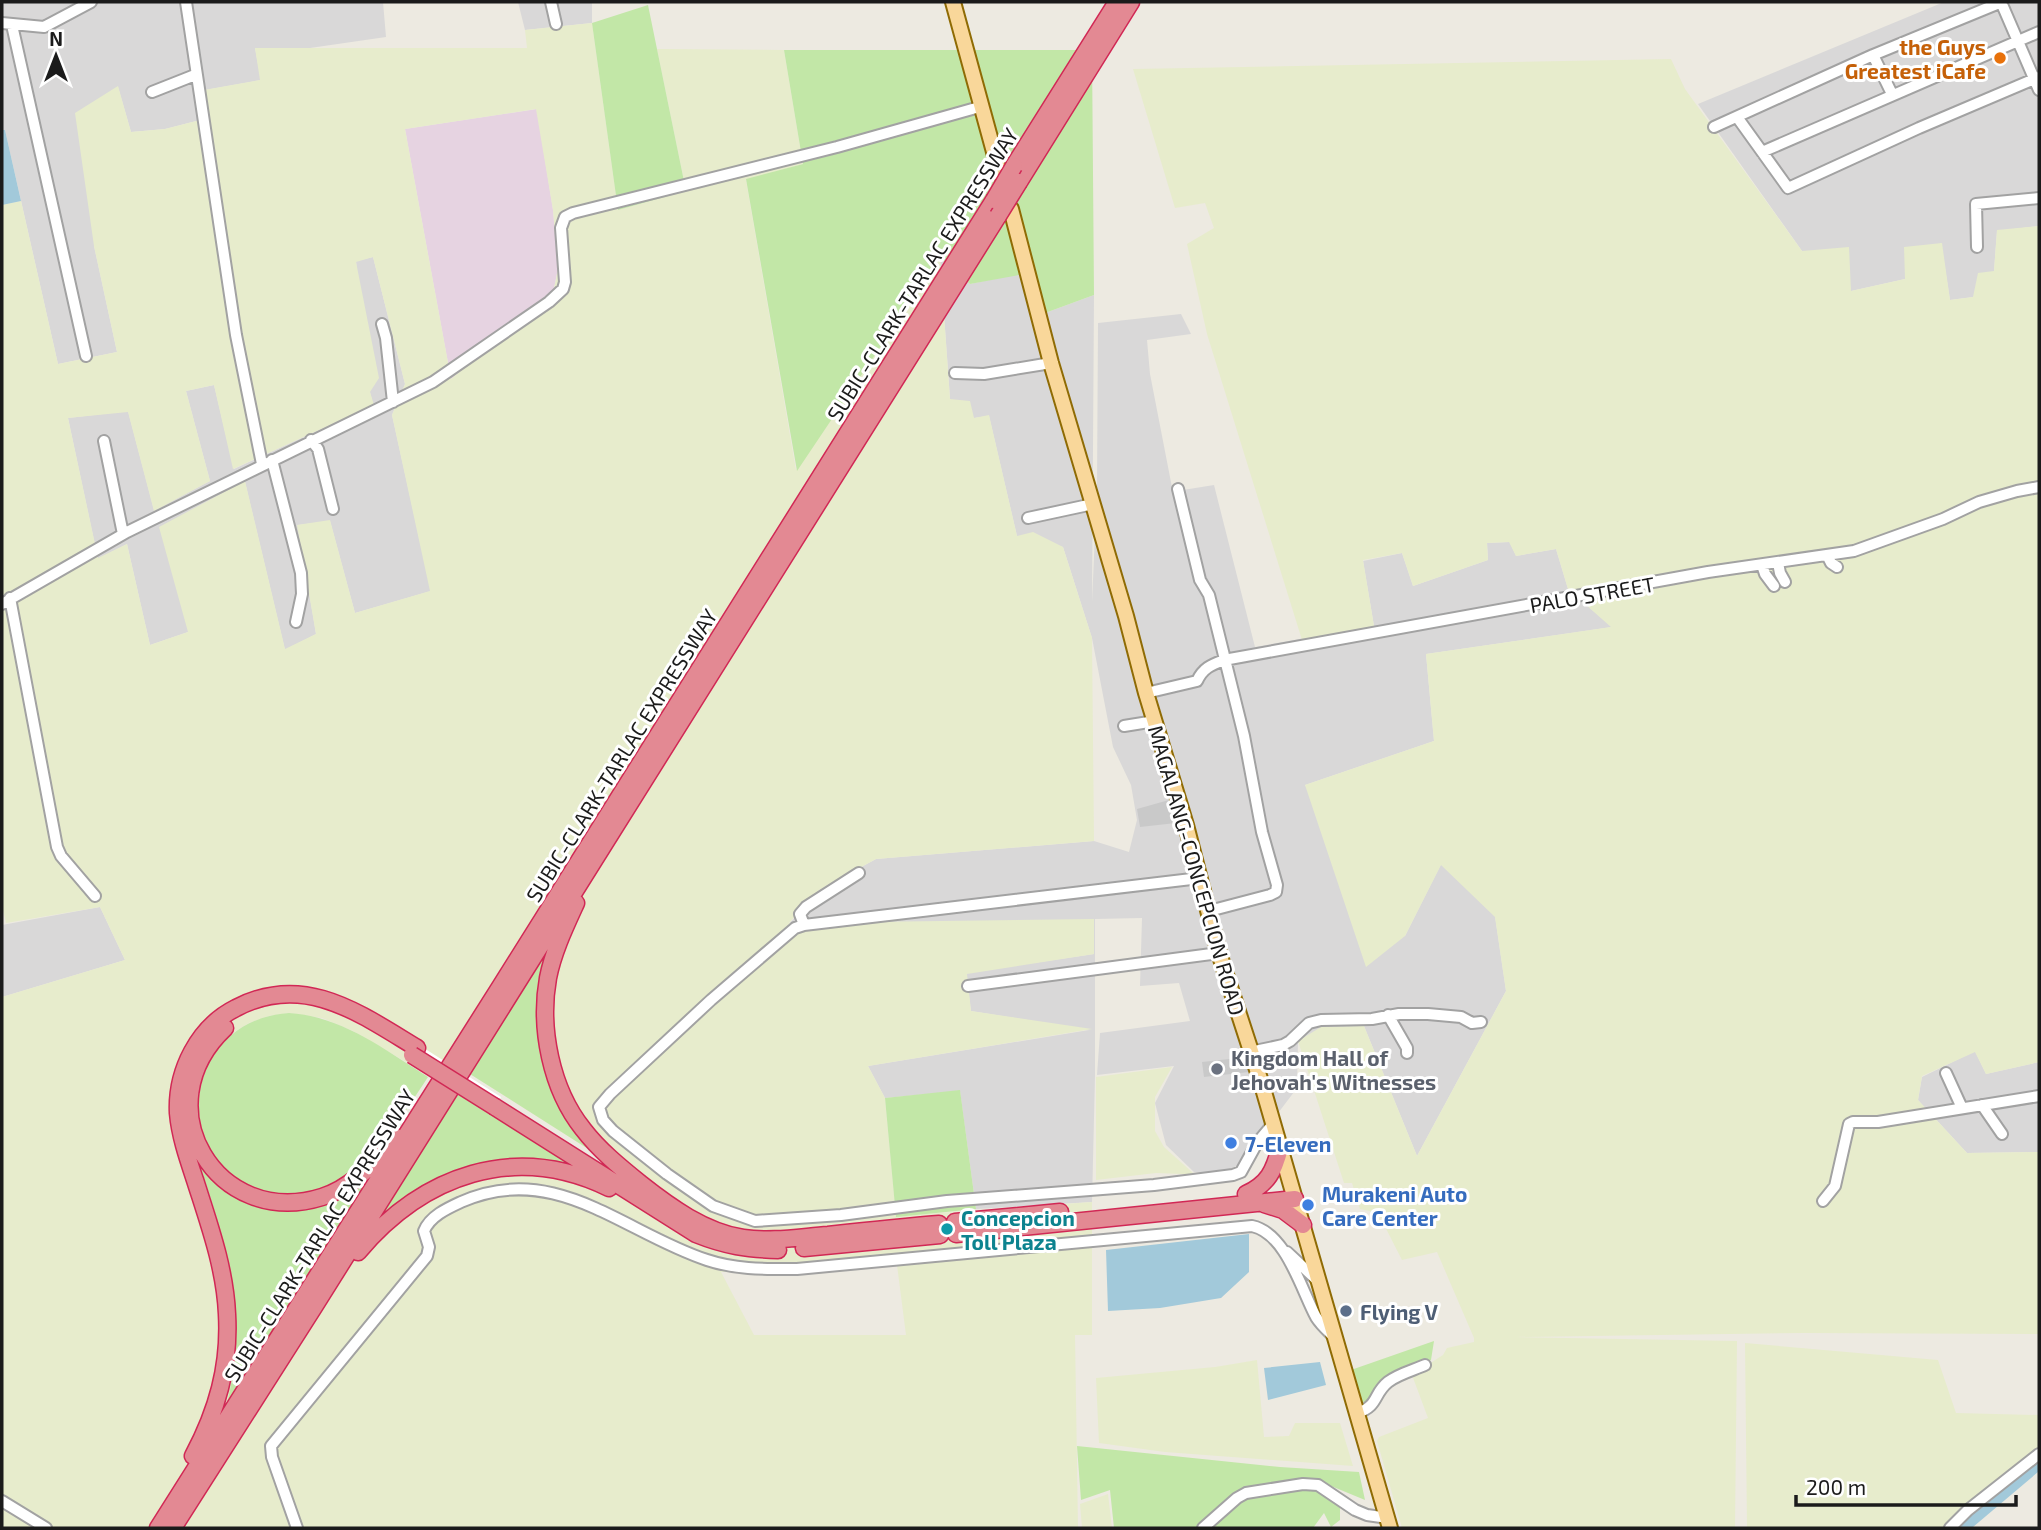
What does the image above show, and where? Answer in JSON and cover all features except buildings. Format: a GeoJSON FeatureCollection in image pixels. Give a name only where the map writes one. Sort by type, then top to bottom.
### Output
{"type":"FeatureCollection","features":[{"type":"Feature","properties":{"kind":"highway","name":"SUBIC-CLARK-TARLAC EXPRESSWAY"},"geometry":{"type":"LineString","coordinates":[[165,1524],[314,1307],[598,853],[1001,208],[1011,174],[1117,2]]}},
{"type":"Feature","properties":{"kind":"highway","name":"SUBIC-CLARK-TARLAC EXPRESSWAY"},"geometry":{"type":"LineString","coordinates":[[1011,174],[1131,2]]}},
{"type":"Feature","properties":{"kind":"highway","name":"SUBIC-CLARK-TARLAC EXPRESSWAY"},"geometry":{"type":"LineString","coordinates":[[165,1524],[435,1090],[1001,208]]}},
{"type":"Feature","properties":{"kind":"highway"},"geometry":{"type":"LineString","coordinates":[[598,853],[560,939],[548,978],[546,1020],[550,1057],[563,1097],[581,1128],[654,1202]]}},
{"type":"Feature","properties":{"kind":"highway"},"geometry":{"type":"LineString","coordinates":[[165,1524],[175,1490],[215,1410],[223,1380],[228,1314],[220,1266],[178,1115],[182,1078],[188,1059],[199,1040],[215,1022],[231,1010],[250,1000],[296,993],[317,997],[346,1008],[497,1104],[630,1183],[654,1202]]}},
{"type":"Feature","properties":{"kind":"highway"},"geometry":{"type":"LineString","coordinates":[[415,1052],[327,1010],[295,1003],[278,1004],[252,1011],[229,1024],[203,1053],[194,1071],[190,1090],[190,1127],[197,1145],[224,1179],[246,1194],[271,1202],[298,1202],[323,1197],[343,1188],[367,1169],[435,1090]]}},
{"type":"Feature","properties":{"kind":"highway"},"geometry":{"type":"LineString","coordinates":[[1247,1199],[1273,1172],[1280,1148]]}},
{"type":"Feature","properties":{"kind":"highway"},"geometry":{"type":"LineString","coordinates":[[314,1307],[328,1295],[353,1258],[388,1219],[427,1191],[468,1174],[489,1169],[561,1172],[654,1202],[724,1234],[745,1238],[779,1239],[947,1229],[1293,1194]]}},
{"type":"Feature","properties":{"kind":"highway"},"geometry":{"type":"LineString","coordinates":[[1247,1199],[1275,1207],[1303,1225]]}},
{"type":"Feature","properties":{"kind":"main road"},"geometry":{"type":"LineString","coordinates":[[953,2],[983,106],[1011,174]]}},
{"type":"Feature","properties":{"kind":"main road","name":"MAGALANG-CONCEPCION ROAD"},"geometry":{"type":"LineString","coordinates":[[1001,208],[1093,504],[1219,953],[1273,1124],[1389,1523]]}},
{"type":"Feature","properties":{"kind":"street"},"geometry":{"type":"LineString","coordinates":[[86,356],[7,24],[44,27],[91,2]]}},
{"type":"Feature","properties":{"kind":"street"},"geometry":{"type":"LineString","coordinates":[[186,2],[236,335],[267,462],[301,573],[302,594],[296,622]]}},
{"type":"Feature","properties":{"kind":"street"},"geometry":{"type":"LineString","coordinates":[[551,2],[556,24]]}},
{"type":"Feature","properties":{"kind":"street"},"geometry":{"type":"LineString","coordinates":[[1714,127],[1873,55],[2002,2],[2038,82],[1919,128],[1788,188],[1737,117]]}},
{"type":"Feature","properties":{"kind":"street"},"geometry":{"type":"LineString","coordinates":[[1762,152],[2039,32]]}},
{"type":"Feature","properties":{"kind":"street"},"geometry":{"type":"LineString","coordinates":[[1873,55],[1892,94]]}},
{"type":"Feature","properties":{"kind":"street"},"geometry":{"type":"LineString","coordinates":[[152,92],[195,75]]}},
{"type":"Feature","properties":{"kind":"street"},"geometry":{"type":"LineString","coordinates":[[95,896],[61,856],[57,847],[6,601],[122,534],[393,402],[453,369],[561,292],[565,282],[561,228],[565,217],[983,106]]}},
{"type":"Feature","properties":{"kind":"street"},"geometry":{"type":"LineString","coordinates":[[1978,247],[1976,204],[2039,198]]}},
{"type":"Feature","properties":{"kind":"street"},"geometry":{"type":"LineString","coordinates":[[382,324],[393,402]]}},
{"type":"Feature","properties":{"kind":"street"},"geometry":{"type":"LineString","coordinates":[[955,373],[984,374],[1051,363]]}},
{"type":"Feature","properties":{"kind":"street"},"geometry":{"type":"LineString","coordinates":[[311,440],[318,449],[333,509]]}},
{"type":"Feature","properties":{"kind":"street"},"geometry":{"type":"LineString","coordinates":[[104,441],[122,534]]}},
{"type":"Feature","properties":{"kind":"street","name":"PALO STREET"},"geometry":{"type":"LineString","coordinates":[[1146,692],[1197,681],[1210,665],[1224,660],[1854,551],[1943,519],[1979,502],[2039,487]]}},
{"type":"Feature","properties":{"kind":"street"},"geometry":{"type":"LineString","coordinates":[[1178,489],[1200,580],[1209,595],[1244,736],[1262,832],[1277,888],[1270,895],[1209,912]]}},
{"type":"Feature","properties":{"kind":"street"},"geometry":{"type":"LineString","coordinates":[[1028,518],[1093,504]]}},
{"type":"Feature","properties":{"kind":"street"},"geometry":{"type":"LineString","coordinates":[[1827,555],[1837,567]]}},
{"type":"Feature","properties":{"kind":"street"},"geometry":{"type":"LineString","coordinates":[[1750,579],[1756,566],[1780,584],[1778,563]]}},
{"type":"Feature","properties":{"kind":"street"},"geometry":{"type":"LineString","coordinates":[[1124,726],[1155,721]]}},
{"type":"Feature","properties":{"kind":"street"},"geometry":{"type":"LineString","coordinates":[[804,925],[800,914],[806,907],[859,873]]}},
{"type":"Feature","properties":{"kind":"street"},"geometry":{"type":"LineString","coordinates":[[1200,878],[796,928],[711,1000],[599,1107],[603,1120],[620,1136],[688,1189],[726,1212],[755,1221],[841,1215],[947,1201],[1154,1185],[1233,1175],[1241,1172],[1257,1143],[1273,1124]]}},
{"type":"Feature","properties":{"kind":"street"},"geometry":{"type":"LineString","coordinates":[[968,986],[1219,953]]}},
{"type":"Feature","properties":{"kind":"street"},"geometry":{"type":"LineString","coordinates":[[1251,1052],[1283,1045],[1309,1023],[1334,1019],[1428,1014],[1461,1017],[1472,1023],[1481,1022]]}},
{"type":"Feature","properties":{"kind":"street"},"geometry":{"type":"LineString","coordinates":[[1388,1015],[1407,1048],[1407,1053]]}},
{"type":"Feature","properties":{"kind":"street"},"geometry":{"type":"LineString","coordinates":[[1946,1073],[1962,1108]]}},
{"type":"Feature","properties":{"kind":"street"},"geometry":{"type":"LineString","coordinates":[[1823,1201],[1835,1186],[1846,1128],[1853,1122],[1878,1122],[2039,1096]]}},
{"type":"Feature","properties":{"kind":"street"},"geometry":{"type":"LineString","coordinates":[[1982,1105],[2002,1134]]}},
{"type":"Feature","properties":{"kind":"street"},"geometry":{"type":"LineString","coordinates":[[297,1528],[272,1457],[271,1446],[427,1256],[429,1247],[424,1231],[429,1222],[455,1205],[494,1191],[530,1190],[569,1197],[602,1210],[677,1249],[714,1262],[743,1268],[797,1269],[1240,1226],[1258,1228],[1320,1283]]}},
{"type":"Feature","properties":{"kind":"street"},"geometry":{"type":"LineString","coordinates":[[1283,1248],[1318,1320],[1336,1339]]}},
{"type":"Feature","properties":{"kind":"street"},"geometry":{"type":"LineString","coordinates":[[1357,1413],[1374,1404],[1389,1381],[1425,1365]]}},
{"type":"Feature","properties":{"kind":"street"},"geometry":{"type":"LineString","coordinates":[[1950,1528],[1968,1510],[2039,1454]]}},
{"type":"Feature","properties":{"kind":"street"},"geometry":{"type":"LineString","coordinates":[[1203,1528],[1245,1493],[1303,1484],[1318,1485],[1355,1510],[1389,1523]]}},
{"type":"Feature","properties":{"kind":"street"},"geometry":{"type":"LineString","coordinates":[[2,1501],[46,1528]]}},
{"type":"Feature","properties":{"kind":"shaded area"},"geometry":{"type":"Polygon","coordinates":[[[2,2],[383,2],[386,37],[310,48],[255,48],[261,80],[205,90],[208,118],[165,129],[131,132],[118,87],[94,246],[117,352],[58,364],[5,130],[2,130],[2,2]]]}},
{"type":"Feature","properties":{"kind":"shaded area"},"geometry":{"type":"Polygon","coordinates":[[[518,2],[592,2],[592,23],[525,30],[518,2]]]}},
{"type":"Feature","properties":{"kind":"shaded area"},"geometry":{"type":"Polygon","coordinates":[[[1944,2],[2039,2],[2039,226],[1997,231],[1994,271],[1973,297],[1950,300],[1941,243],[1905,279],[1851,291],[1802,251],[1698,104],[1944,2]]]}},
{"type":"Feature","properties":{"kind":"shaded area"},"geometry":{"type":"Polygon","coordinates":[[[537,109],[553,210],[558,269],[553,293],[451,379],[405,129],[537,109]]]}},
{"type":"Feature","properties":{"kind":"shaded area"},"geometry":{"type":"Polygon","coordinates":[[[373,257],[405,384],[392,415],[431,591],[355,613],[330,521],[298,525],[316,634],[285,650],[245,482],[188,632],[150,645],[127,544],[98,559],[68,418],[128,411],[154,510],[210,481],[186,391],[214,385],[234,469],[373,405],[356,261],[373,257]]]}},
{"type":"Feature","properties":{"kind":"shaded area"},"geometry":{"type":"Polygon","coordinates":[[[940,258],[970,284],[1018,274],[1045,313],[1094,295],[1092,602],[1097,489],[1098,323],[1181,314],[1191,334],[1147,340],[1150,374],[1176,508],[1183,490],[1214,485],[1255,647],[1374,626],[1363,561],[1402,553],[1413,586],[1488,560],[1487,543],[1510,542],[1516,556],[1556,549],[1568,589],[1612,627],[1426,654],[1434,741],[1305,785],[1405,936],[1441,864],[1495,916],[1506,991],[1417,1156],[1364,1026],[1298,1041],[1297,1088],[1239,1165],[1217,1175],[1194,1172],[1166,1145],[1155,1103],[1174,1066],[1097,1075],[1100,1033],[1190,1021],[1179,983],[1140,986],[1142,918],[1095,919],[1092,1202],[976,1209],[960,1091],[885,1098],[868,1066],[1089,1030],[971,1011],[966,973],[1094,954],[789,924],[819,890],[876,859],[1094,841],[1129,852],[1137,820],[1131,785],[1113,747],[1092,638],[1063,547],[1017,536],[989,416],[974,418],[950,399],[940,258]]]}},
{"type":"Feature","properties":{"kind":"shaded area"},"geometry":{"type":"Polygon","coordinates":[[[1169,800],[1176,823],[1140,827],[1137,809],[1169,800]]]}},
{"type":"Feature","properties":{"kind":"shaded area"},"geometry":{"type":"Polygon","coordinates":[[[100,907],[125,960],[2,997],[2,925],[100,907]]]}},
{"type":"Feature","properties":{"kind":"shaded area"},"geometry":{"type":"Polygon","coordinates":[[[1975,1051],[1986,1074],[2039,1062],[2039,1152],[1967,1153],[1918,1100],[1922,1077],[1975,1051]]]}},
{"type":"Feature","properties":{"kind":"shaded area"},"geometry":{"type":"Polygon","coordinates":[[[1247,1057],[1249,1072],[1204,1077],[1202,1062],[1247,1057]]]}},
{"type":"Feature","properties":{"kind":"green space"},"geometry":{"type":"Polygon","coordinates":[[[648,5],[686,191],[618,210],[592,23],[648,5]]]}},
{"type":"Feature","properties":{"kind":"green space"},"geometry":{"type":"Polygon","coordinates":[[[592,23],[618,210],[686,191],[657,49],[784,50],[803,164],[746,180],[796,470],[940,258],[950,399],[970,401],[974,418],[989,415],[1017,536],[1033,532],[1063,547],[1092,638],[1094,841],[876,859],[819,890],[789,923],[1094,919],[1094,954],[967,974],[971,1011],[1092,1029],[868,1066],[885,1098],[896,1216],[1092,1202],[1092,1335],[1075,1335],[1078,1528],[2,1528],[2,997],[125,960],[100,907],[6,923],[2,906],[2,205],[21,201],[58,364],[117,352],[94,246],[75,113],[118,86],[131,132],[165,129],[208,118],[204,90],[260,80],[255,48],[527,48],[525,30],[592,23]],[[536,109],[405,129],[451,379],[553,293],[558,269],[553,210],[536,109]],[[373,257],[356,262],[379,378],[370,392],[374,405],[233,469],[214,385],[186,391],[210,481],[154,511],[128,412],[68,418],[98,558],[127,544],[150,645],[188,632],[159,527],[245,481],[285,649],[316,634],[297,525],[330,520],[355,613],[430,591],[392,415],[405,384],[373,257]],[[289,1013],[249,1023],[231,1034],[204,1136],[208,1145],[197,1157],[230,1266],[237,1336],[359,1188],[562,1167],[636,1200],[593,1152],[470,1074],[459,1093],[353,1031],[322,1018],[289,1013]],[[897,1265],[721,1272],[754,1335],[906,1335],[897,1265]]]}},
{"type":"Feature","properties":{"kind":"green space"},"geometry":{"type":"Polygon","coordinates":[[[784,50],[1092,50],[1094,295],[1045,313],[1019,275],[970,284],[940,258],[797,471],[746,179],[803,164],[784,50]]]}},
{"type":"Feature","properties":{"kind":"green space"},"geometry":{"type":"Polygon","coordinates":[[[1671,59],[1685,89],[1802,251],[1849,247],[1851,291],[1905,279],[1904,247],[1942,243],[1950,300],[1973,297],[1978,273],[1994,271],[1997,230],[2039,226],[2039,1062],[1986,1074],[1975,1052],[1922,1076],[1918,1100],[1967,1153],[2039,1152],[2039,1334],[1804,1333],[1515,1337],[1737,1341],[1735,1528],[1402,1528],[1377,1441],[1379,1437],[1428,1418],[1412,1375],[1443,1355],[1447,1348],[1474,1342],[1474,1338],[1437,1252],[1402,1260],[1378,1213],[1360,1209],[1352,1183],[1344,1183],[1298,1041],[1321,1027],[1364,1026],[1417,1156],[1506,991],[1495,917],[1441,865],[1405,936],[1366,967],[1305,785],[1434,741],[1426,654],[1611,627],[1568,589],[1556,549],[1516,556],[1509,542],[1487,543],[1488,560],[1413,586],[1402,553],[1363,560],[1374,626],[1302,640],[1207,334],[1187,244],[1214,228],[1205,203],[1175,208],[1133,69],[1671,59]]]}},
{"type":"Feature","properties":{"kind":"green space"},"geometry":{"type":"Polygon","coordinates":[[[549,947],[543,1044],[593,1152],[470,1074],[549,947]]]}},
{"type":"Feature","properties":{"kind":"green space"},"geometry":{"type":"Polygon","coordinates":[[[289,1013],[327,1020],[345,1027],[428,1077],[389,1134],[352,1171],[323,1188],[288,1194],[271,1193],[237,1178],[213,1155],[201,1127],[199,1096],[208,1066],[226,1041],[253,1022],[289,1013]]]}},
{"type":"Feature","properties":{"kind":"green space"},"geometry":{"type":"Polygon","coordinates":[[[1172,1067],[1155,1097],[1155,1131],[1164,1147],[1193,1173],[1207,1175],[1156,1173],[1096,1180],[1096,1077],[1172,1067]]]}},
{"type":"Feature","properties":{"kind":"green space"},"geometry":{"type":"Polygon","coordinates":[[[960,1090],[976,1209],[896,1217],[885,1098],[960,1090]]]}},
{"type":"Feature","properties":{"kind":"green space"},"geometry":{"type":"Polygon","coordinates":[[[459,1093],[582,1168],[502,1164],[379,1222],[377,1219],[459,1093]]]}},
{"type":"Feature","properties":{"kind":"green space"},"geometry":{"type":"Polygon","coordinates":[[[197,1157],[241,1198],[260,1207],[278,1210],[295,1210],[328,1200],[375,1171],[226,1407],[236,1342],[235,1311],[225,1250],[197,1157]]]}},
{"type":"Feature","properties":{"kind":"green space"},"geometry":{"type":"Polygon","coordinates":[[[1434,1341],[1431,1360],[1386,1378],[1373,1398],[1360,1404],[1351,1370],[1434,1341]]]}},
{"type":"Feature","properties":{"kind":"green space"},"geometry":{"type":"Polygon","coordinates":[[[1745,1343],[1938,1360],[1956,1413],[2039,1415],[2039,1452],[1948,1528],[1747,1528],[1745,1343]]]}},
{"type":"Feature","properties":{"kind":"green space"},"geometry":{"type":"Polygon","coordinates":[[[1257,1360],[1264,1437],[1289,1436],[1295,1423],[1340,1423],[1353,1466],[1165,1452],[1099,1443],[1096,1378],[1215,1367],[1257,1360]]]}},
{"type":"Feature","properties":{"kind":"green space"},"geometry":{"type":"Polygon","coordinates":[[[1077,1446],[1280,1467],[1359,1472],[1365,1500],[1319,1481],[1230,1497],[1199,1528],[1114,1528],[1110,1490],[1081,1500],[1077,1446]]]}},
{"type":"Feature","properties":{"kind":"green space"},"geometry":{"type":"Polygon","coordinates":[[[1319,1489],[1340,1503],[1340,1520],[1331,1527],[1324,1513],[1313,1528],[1209,1528],[1242,1499],[1293,1490],[1319,1489]]]}},
{"type":"Feature","properties":{"kind":"green space"},"geometry":{"type":"Polygon","coordinates":[[[1108,1494],[1112,1528],[1082,1528],[1080,1504],[1108,1494]]]}},
{"type":"Feature","properties":{"kind":"water"},"geometry":{"type":"Polygon","coordinates":[[[2,130],[5,130],[21,201],[2,205],[2,130]]]}},
{"type":"Feature","properties":{"kind":"water"},"geometry":{"type":"Polygon","coordinates":[[[1249,1234],[1249,1272],[1221,1298],[1160,1308],[1108,1311],[1106,1250],[1249,1234]]]}},
{"type":"Feature","properties":{"kind":"water"},"geometry":{"type":"Polygon","coordinates":[[[1320,1362],[1326,1385],[1268,1400],[1264,1368],[1320,1362]]]}},
{"type":"Feature","properties":{"kind":"pier"},"geometry":{"type":"Polygon","coordinates":[[[419,1045],[501,1097],[492,1112],[409,1060],[419,1045]]]}},
{"type":"Feature","properties":{"kind":"waterway"},"geometry":{"type":"LineString","coordinates":[[1961,1528],[2039,1462]]}},
{"type":"Feature","properties":{"kind":"place","name":"the Guys Greatest iCafe"},"geometry":{"type":"Point","coordinates":[2000,58]}},
{"type":"Feature","properties":{"kind":"place","name":"Kingdom Hall of Jehovah's Witnesses"},"geometry":{"type":"Point","coordinates":[1217,1069]}},
{"type":"Feature","properties":{"kind":"place","name":"7-Eleven"},"geometry":{"type":"Point","coordinates":[1231,1143]}},
{"type":"Feature","properties":{"kind":"place","name":"Murakeni Auto Care Center"},"geometry":{"type":"Point","coordinates":[1308,1205]}},
{"type":"Feature","properties":{"kind":"place","name":"Concepcion Toll Plaza"},"geometry":{"type":"Point","coordinates":[947,1229]}},
{"type":"Feature","properties":{"kind":"place","name":"Flying V"},"geometry":{"type":"Point","coordinates":[1346,1311]}}]}
